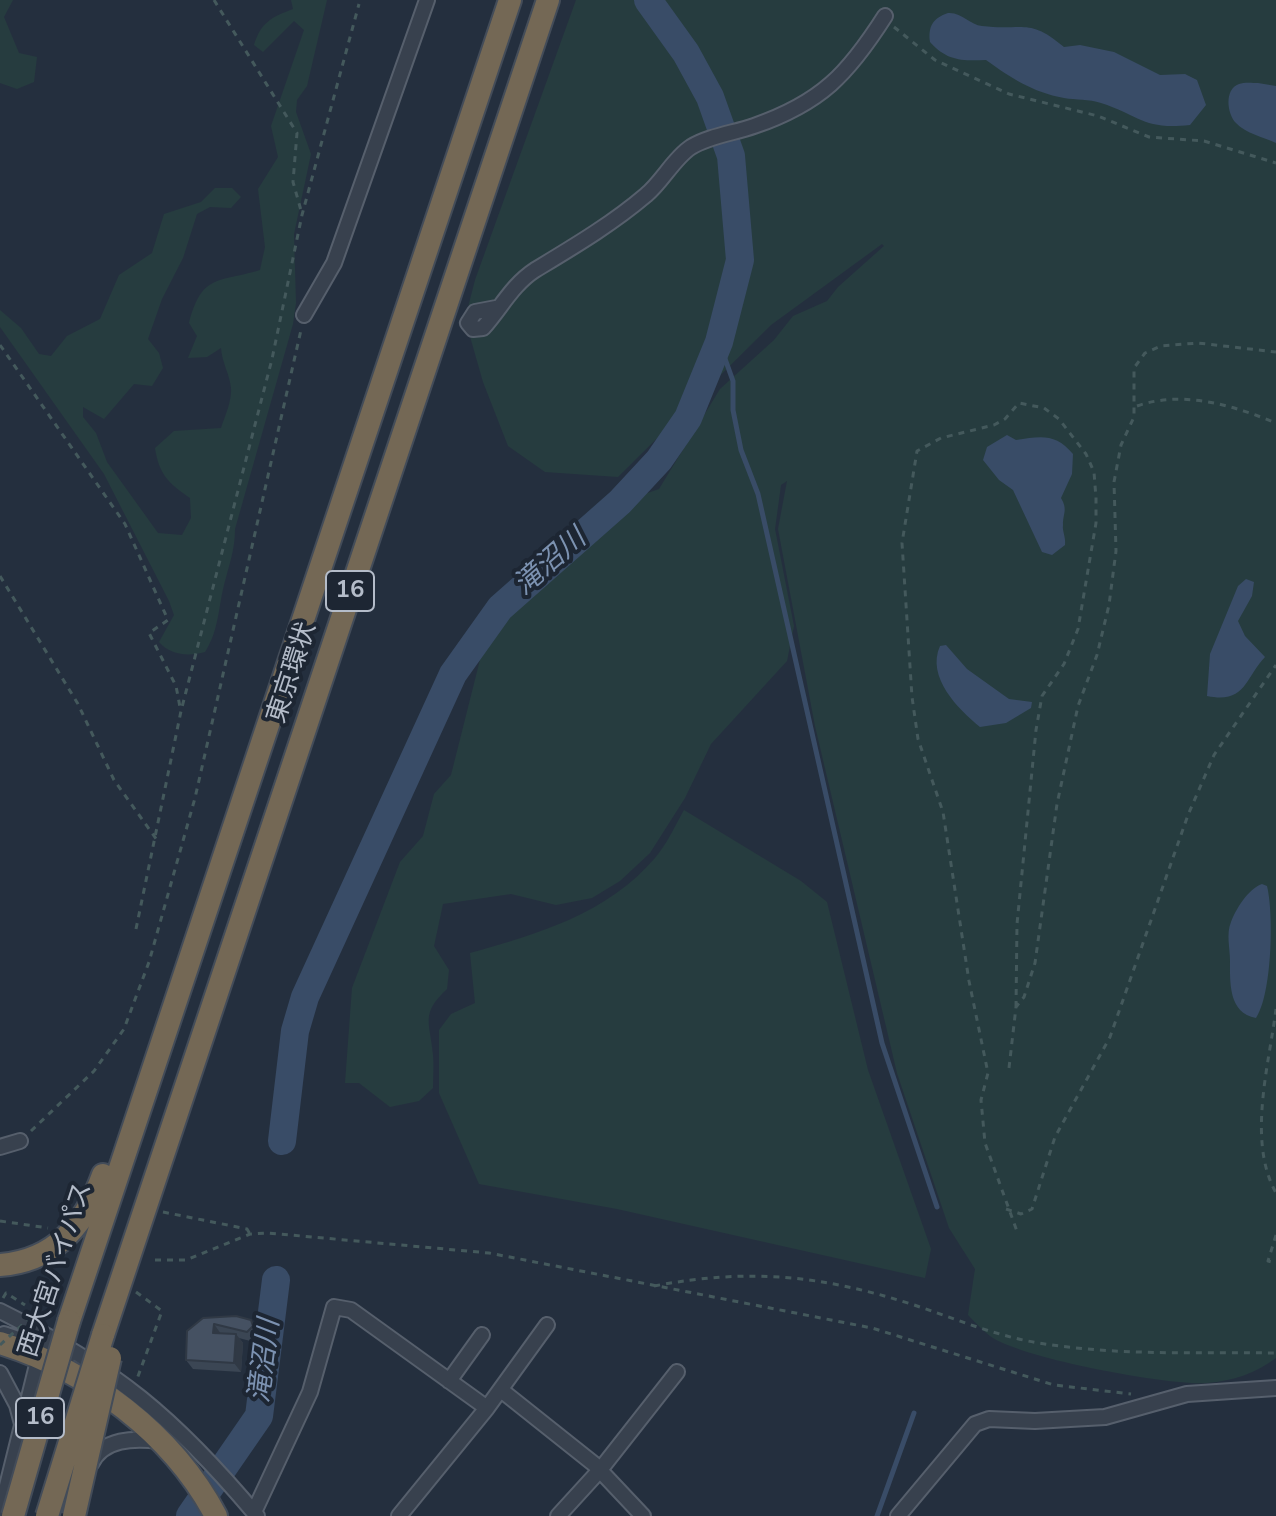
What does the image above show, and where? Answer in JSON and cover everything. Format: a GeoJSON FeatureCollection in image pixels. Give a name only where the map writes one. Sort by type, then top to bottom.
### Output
{"type":"FeatureCollection","features":[{"type":"Feature","properties":{"kind":"highway","name":"東京環状"},"geometry":{"type":"LineString","coordinates":[[109,1179],[156,1015],[203,918],[510,0]]}},
{"type":"Feature","properties":{"kind":"highway","name":"東京環状"},"geometry":{"type":"LineString","coordinates":[[109,1336],[135,1236],[548,0]]}},
{"type":"Feature","properties":{"kind":"highway"},"geometry":{"type":"LineString","coordinates":[[0,1265],[37,1258],[65,1240],[109,1179]]}},
{"type":"Feature","properties":{"kind":"highway","name":"西大宮バイパス"},"geometry":{"type":"LineString","coordinates":[[13,1516],[109,1179]]}},
{"type":"Feature","properties":{"kind":"highway"},"geometry":{"type":"LineString","coordinates":[[71,1516],[109,1336]]}},
{"type":"Feature","properties":{"kind":"highway","name":"16"},"geometry":{"type":"LineString","coordinates":[[47,1516],[109,1336]]}},
{"type":"Feature","properties":{"kind":"highway"},"geometry":{"type":"LineString","coordinates":[[0,1344],[39,1357],[92,1387],[160,1441],[178,1459],[216,1516]]}},
{"type":"Feature","properties":{"kind":"street"},"geometry":{"type":"LineString","coordinates":[[304,315],[334,263],[427,0]]}},
{"type":"Feature","properties":{"kind":"street"},"geometry":{"type":"LineString","coordinates":[[496,308],[535,270],[585,241],[643,198],[687,149],[792,112],[823,94],[852,65],[885,16]]}},
{"type":"Feature","properties":{"kind":"street"},"geometry":{"type":"LineString","coordinates":[[0,1147],[20,1141]]}},
{"type":"Feature","properties":{"kind":"street"},"geometry":{"type":"LineString","coordinates":[[0,1311],[136,1385],[200,1449],[255,1514],[310,1392],[334,1307],[351,1310],[487,1408]]}},
{"type":"Feature","properties":{"kind":"street"},"geometry":{"type":"LineString","coordinates":[[399,1516],[501,1390],[547,1325]]}},
{"type":"Feature","properties":{"kind":"street"},"geometry":{"type":"LineString","coordinates":[[0,1333],[54,1350],[136,1385]]}},
{"type":"Feature","properties":{"kind":"street"},"geometry":{"type":"LineString","coordinates":[[449,1381],[482,1335]]}},
{"type":"Feature","properties":{"kind":"street"},"geometry":{"type":"LineString","coordinates":[[0,1514],[4,1476],[22,1424],[39,1357]]}},
{"type":"Feature","properties":{"kind":"street"},"geometry":{"type":"LineString","coordinates":[[558,1516],[600,1470],[677,1372]]}},
{"type":"Feature","properties":{"kind":"street"},"geometry":{"type":"LineString","coordinates":[[0,1373],[17,1405],[22,1424]]}},
{"type":"Feature","properties":{"kind":"street"},"geometry":{"type":"LineString","coordinates":[[898,1516],[975,1424],[989,1419],[1035,1421],[1105,1417],[1187,1394],[1276,1388]]}},
{"type":"Feature","properties":{"kind":"street"},"geometry":{"type":"LineString","coordinates":[[501,1390],[600,1470],[643,1516]]}},
{"type":"Feature","properties":{"kind":"street"},"geometry":{"type":"LineString","coordinates":[[71,1516],[96,1454],[120,1442],[137,1438],[160,1441]]}},
{"type":"Feature","properties":{"kind":"path"},"geometry":{"type":"LineString","coordinates":[[214,0],[297,133],[293,182],[302,215]]}},
{"type":"Feature","properties":{"kind":"path"},"geometry":{"type":"LineString","coordinates":[[136,929],[157,840],[181,711],[272,359],[302,215],[359,4]]}},
{"type":"Feature","properties":{"kind":"path"},"geometry":{"type":"LineString","coordinates":[[885,16],[914,46],[935,60],[1009,94],[1098,116],[1149,137],[1204,141],[1276,163]]}},
{"type":"Feature","properties":{"kind":"path"},"geometry":{"type":"LineString","coordinates":[[20,1141],[94,1071],[116,1040],[149,962],[198,783],[304,315]]}},
{"type":"Feature","properties":{"kind":"path"},"geometry":{"type":"LineString","coordinates":[[1016,1007],[1024,997],[1035,963],[1057,804],[1083,685],[1097,655],[1109,605],[1116,551],[1114,482],[1121,445],[1135,407],[1134,368],[1145,353],[1154,348],[1198,343],[1276,352]]}},
{"type":"Feature","properties":{"kind":"path"},"geometry":{"type":"LineString","coordinates":[[0,345],[125,524],[168,620],[149,633],[176,686],[181,711]]}},
{"type":"Feature","properties":{"kind":"path"},"geometry":{"type":"LineString","coordinates":[[1135,407],[1171,397],[1192,398],[1276,423]]}},
{"type":"Feature","properties":{"kind":"path"},"geometry":{"type":"LineString","coordinates":[[1009,1068],[1016,1007],[1017,924],[1038,719],[1047,685],[1064,664],[1078,629],[1096,523],[1094,472],[1086,454],[1059,419],[1028,402],[1019,403],[994,425],[941,438],[917,451],[902,543],[908,665],[915,719],[943,812],[969,981],[988,1073],[981,1100],[985,1143],[1006,1209],[1018,1234]]}},
{"type":"Feature","properties":{"kind":"path"},"geometry":{"type":"LineString","coordinates":[[0,576],[78,704],[114,780],[157,840]]}},
{"type":"Feature","properties":{"kind":"path"},"geometry":{"type":"LineString","coordinates":[[1006,1209],[1021,1214],[1032,1209],[1055,1137],[1110,1037],[1188,815],[1209,767],[1276,665]]}},
{"type":"Feature","properties":{"kind":"path"},"geometry":{"type":"LineString","coordinates":[[1276,1009],[1264,1109],[1263,1148],[1276,1193]]}},
{"type":"Feature","properties":{"kind":"path"},"geometry":{"type":"LineString","coordinates":[[158,1211],[247,1229],[250,1234]]}},
{"type":"Feature","properties":{"kind":"path"},"geometry":{"type":"LineString","coordinates":[[0,1221],[48,1228]]}},
{"type":"Feature","properties":{"kind":"path"},"geometry":{"type":"LineString","coordinates":[[155,1260],[186,1260],[250,1234],[268,1233],[489,1253],[872,1328],[1054,1385],[1141,1394]]}},
{"type":"Feature","properties":{"kind":"path"},"geometry":{"type":"LineString","coordinates":[[1276,1235],[1268,1261],[1276,1263]]}},
{"type":"Feature","properties":{"kind":"path"},"geometry":{"type":"LineString","coordinates":[[651,1286],[702,1277],[764,1274],[797,1277],[909,1303],[1008,1337],[1083,1350],[1276,1353]]}},
{"type":"Feature","properties":{"kind":"path"},"geometry":{"type":"LineString","coordinates":[[136,1291],[162,1311],[136,1385]]}},
{"type":"Feature","properties":{"kind":"path"},"geometry":{"type":"LineString","coordinates":[[0,1344],[32,1316]]}},
{"type":"Feature","properties":{"kind":"green space"},"geometry":{"type":"Polygon","coordinates":[[[0,0],[13,0],[4,17],[19,53],[37,57],[34,82],[17,89],[0,83],[0,0]]]}},
{"type":"Feature","properties":{"kind":"green space"},"geometry":{"type":"Polygon","coordinates":[[[291,0],[327,0],[307,86],[297,100],[296,112],[311,154],[294,234],[296,303],[293,324],[235,529],[233,551],[213,636],[205,652],[180,654],[159,642],[174,615],[104,474],[0,327],[0,310],[21,328],[39,354],[51,356],[67,336],[100,319],[119,275],[152,253],[164,214],[201,202],[215,188],[232,188],[241,197],[231,208],[210,207],[197,214],[183,258],[162,299],[148,339],[159,353],[163,368],[152,386],[134,384],[104,419],[83,407],[83,417],[96,433],[107,462],[158,533],[182,535],[191,518],[190,498],[166,477],[155,448],[174,431],[221,428],[228,408],[231,388],[221,348],[207,357],[188,358],[197,336],[189,323],[194,307],[206,288],[223,279],[260,270],[265,247],[258,189],[278,157],[271,126],[304,30],[294,21],[263,52],[254,45],[268,21],[293,9],[291,0]]]}},
{"type":"Feature","properties":{"kind":"green space"},"geometry":{"type":"Polygon","coordinates":[[[576,0],[1276,0],[1276,1358],[1252,1372],[1226,1380],[1188,1383],[1096,1369],[1006,1344],[990,1336],[968,1315],[975,1269],[949,1228],[897,1073],[815,726],[778,529],[787,481],[781,485],[775,529],[794,626],[787,661],[711,744],[685,798],[650,853],[620,881],[592,898],[556,905],[511,894],[443,904],[434,946],[449,970],[447,989],[433,1005],[429,1019],[433,1088],[419,1101],[390,1107],[359,1083],[345,1083],[352,988],[400,862],[423,836],[434,794],[451,775],[485,640],[573,553],[642,495],[659,489],[720,389],[774,340],[793,316],[827,301],[838,287],[884,246],[882,244],[771,325],[618,477],[545,472],[508,446],[483,382],[465,319],[475,280],[576,0]]]}},
{"type":"Feature","properties":{"kind":"green space"},"geometry":{"type":"Polygon","coordinates":[[[684,810],[801,881],[827,902],[868,1070],[931,1249],[925,1278],[617,1209],[479,1184],[439,1093],[439,1030],[451,1014],[475,1003],[470,953],[546,929],[593,908],[615,894],[655,858],[684,810]]]}},
{"type":"Feature","properties":{"kind":"water"},"geometry":{"type":"Polygon","coordinates":[[[948,13],[958,14],[982,26],[1033,28],[1064,47],[1080,45],[1114,52],[1160,75],[1185,74],[1197,80],[1206,105],[1190,125],[1162,126],[1096,102],[1042,92],[986,60],[955,58],[936,48],[930,42],[931,27],[935,20],[948,13]]]}},
{"type":"Feature","properties":{"kind":"water"},"geometry":{"type":"Polygon","coordinates":[[[1243,83],[1276,86],[1276,143],[1244,130],[1231,114],[1228,102],[1234,87],[1243,83]]]}},
{"type":"Feature","properties":{"kind":"water"},"geometry":{"type":"Polygon","coordinates":[[[1007,435],[1016,440],[1054,439],[1073,454],[1072,474],[1061,498],[1065,509],[1065,545],[1052,555],[1042,552],[1013,490],[999,480],[983,460],[987,447],[1007,435]]]}},
{"type":"Feature","properties":{"kind":"water"},"geometry":{"type":"Polygon","coordinates":[[[1246,579],[1254,582],[1252,596],[1238,621],[1245,636],[1265,657],[1237,693],[1207,696],[1210,654],[1238,586],[1246,579]]]}},
{"type":"Feature","properties":{"kind":"water"},"geometry":{"type":"Polygon","coordinates":[[[946,645],[967,669],[1009,699],[1032,702],[1031,708],[1006,723],[980,727],[954,702],[941,681],[937,658],[940,646],[946,645]]]}},
{"type":"Feature","properties":{"kind":"water"},"geometry":{"type":"Polygon","coordinates":[[[1262,884],[1267,886],[1271,934],[1265,992],[1256,1018],[1240,1010],[1232,995],[1228,936],[1239,906],[1252,890],[1262,884]]]}},
{"type":"Feature","properties":{"kind":"building"},"geometry":{"type":"Polygon","coordinates":[[[236,1316],[251,1320],[253,1326],[247,1332],[214,1324],[213,1333],[236,1334],[234,1363],[186,1360],[187,1331],[203,1318],[236,1316]]]}},
{"type":"Feature","properties":{"kind":"waterway","name":"滝沼川"},"geometry":{"type":"LineString","coordinates":[[282,1141],[295,1031],[305,997],[453,674],[500,608],[620,502],[659,460],[688,418],[719,342],[740,260],[731,156],[710,97],[686,53],[648,0]]}},
{"type":"Feature","properties":{"kind":"waterway"},"geometry":{"type":"LineString","coordinates":[[719,342],[733,381],[733,410],[741,450],[758,494],[882,1043],[937,1207]]}},
{"type":"Feature","properties":{"kind":"waterway","name":"滝沼川"},"geometry":{"type":"LineString","coordinates":[[190,1516],[259,1416],[276,1280]]}},
{"type":"Feature","properties":{"kind":"waterway"},"geometry":{"type":"LineString","coordinates":[[877,1516],[914,1413]]}}]}
